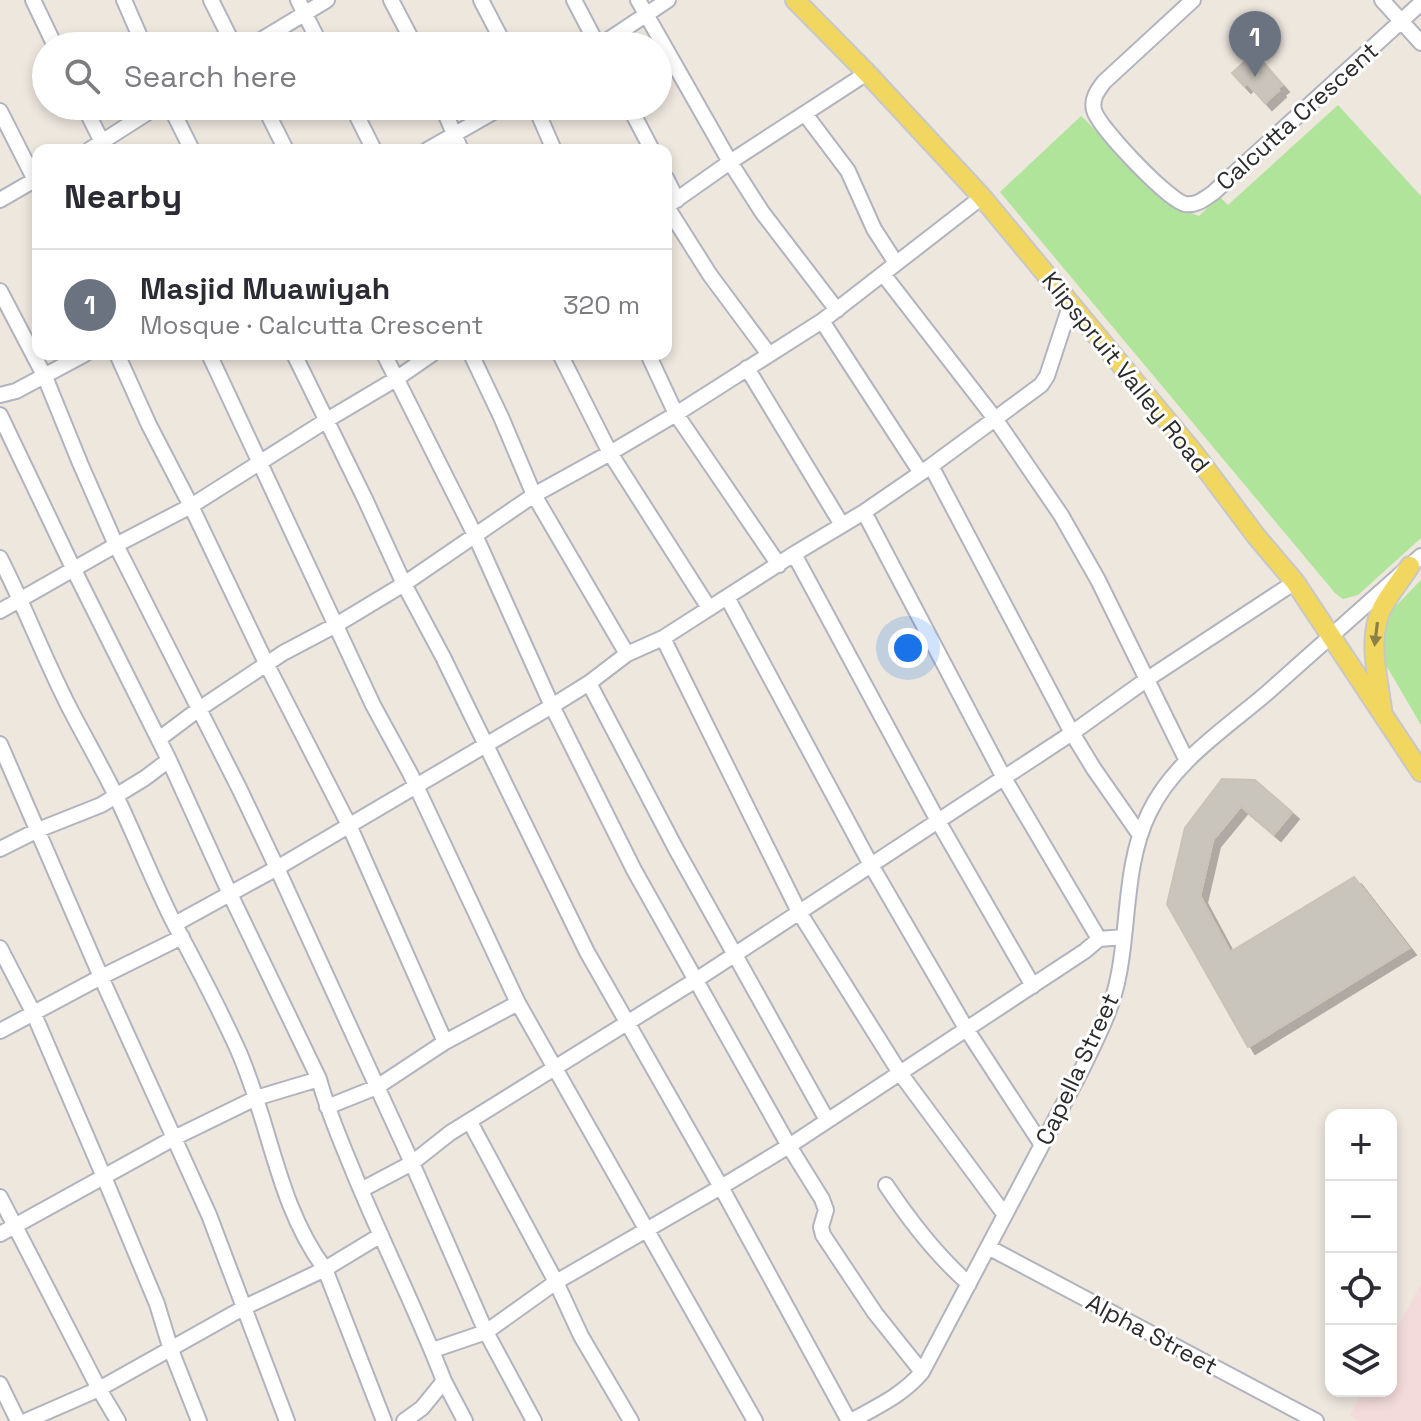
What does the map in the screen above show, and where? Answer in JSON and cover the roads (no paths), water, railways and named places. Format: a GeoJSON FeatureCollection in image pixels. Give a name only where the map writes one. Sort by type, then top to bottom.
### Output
{"type":"FeatureCollection","features":[{"type":"Feature","properties":{"kind":"main road","name":"Klipspruit Valley Road"},"geometry":{"type":"LineString","coordinates":[[795,0],[982,197],[1194,453],[1295,582],[1421,772]]}},
{"type":"Feature","properties":{"kind":"main road"},"geometry":{"type":"LineString","coordinates":[[1382,711],[1375,632],[1382,608],[1416,561]]}},
{"type":"Feature","properties":{"kind":"street"},"geometry":{"type":"LineString","coordinates":[[33,0],[48,32]]}},
{"type":"Feature","properties":{"kind":"street"},"geometry":{"type":"LineString","coordinates":[[124,0],[138,32]]}},
{"type":"Feature","properties":{"kind":"street"},"geometry":{"type":"LineString","coordinates":[[211,0],[227,32]]}},
{"type":"Feature","properties":{"kind":"street"},"geometry":{"type":"LineString","coordinates":[[269,32],[301,7],[327,0]]}},
{"type":"Feature","properties":{"kind":"street"},"geometry":{"type":"LineString","coordinates":[[391,0],[408,32]]}},
{"type":"Feature","properties":{"kind":"street"},"geometry":{"type":"LineString","coordinates":[[481,0],[498,32]]}},
{"type":"Feature","properties":{"kind":"street"},"geometry":{"type":"LineString","coordinates":[[574,0],[591,32]]}},
{"type":"Feature","properties":{"kind":"street"},"geometry":{"type":"LineString","coordinates":[[638,0],[657,32]]}},
{"type":"Feature","properties":{"kind":"street"},"geometry":{"type":"LineString","coordinates":[[620,32],[668,0]]}},
{"type":"Feature","properties":{"kind":"street","name":"Calcutta Crescent"},"geometry":{"type":"LineString","coordinates":[[1193,0],[1104,82],[1093,103],[1098,120],[1110,136],[1167,193],[1186,204],[1201,201],[1213,193],[1401,21]]}},
{"type":"Feature","properties":{"kind":"street"},"geometry":{"type":"LineString","coordinates":[[1382,0],[1421,43]]}},
{"type":"Feature","properties":{"kind":"street"},"geometry":{"type":"LineString","coordinates":[[1401,21],[1421,3]]}},
{"type":"Feature","properties":{"kind":"street"},"geometry":{"type":"LineString","coordinates":[[301,7],[314,32]]}},
{"type":"Feature","properties":{"kind":"street"},"geometry":{"type":"LineString","coordinates":[[672,59],[762,212],[837,310]]}},
{"type":"Feature","properties":{"kind":"street"},"geometry":{"type":"LineString","coordinates":[[672,204],[867,73]]}},
{"type":"Feature","properties":{"kind":"street"},"geometry":{"type":"LineString","coordinates":[[0,111],[32,172]]}},
{"type":"Feature","properties":{"kind":"street"},"geometry":{"type":"LineString","coordinates":[[805,114],[848,171],[874,229],[896,263]]}},
{"type":"Feature","properties":{"kind":"street"},"geometry":{"type":"LineString","coordinates":[[89,120],[98,144]]}},
{"type":"Feature","properties":{"kind":"street"},"geometry":{"type":"LineString","coordinates":[[105,144],[138,120]]}},
{"type":"Feature","properties":{"kind":"street"},"geometry":{"type":"LineString","coordinates":[[177,120],[189,144]]}},
{"type":"Feature","properties":{"kind":"street"},"geometry":{"type":"LineString","coordinates":[[271,120],[283,144]]}},
{"type":"Feature","properties":{"kind":"street"},"geometry":{"type":"LineString","coordinates":[[359,120],[371,144]]}},
{"type":"Feature","properties":{"kind":"street"},"geometry":{"type":"LineString","coordinates":[[448,120],[458,144]]}},
{"type":"Feature","properties":{"kind":"street"},"geometry":{"type":"LineString","coordinates":[[437,144],[479,120]]}},
{"type":"Feature","properties":{"kind":"street"},"geometry":{"type":"LineString","coordinates":[[541,120],[551,144]]}},
{"type":"Feature","properties":{"kind":"street"},"geometry":{"type":"LineString","coordinates":[[636,120],[649,144]]}},
{"type":"Feature","properties":{"kind":"street"},"geometry":{"type":"LineString","coordinates":[[0,200],[32,184]]}},
{"type":"Feature","properties":{"kind":"street"},"geometry":{"type":"LineString","coordinates":[[159,739],[283,653],[404,584],[534,495],[676,414],[822,321],[982,197]]}},
{"type":"Feature","properties":{"kind":"street"},"geometry":{"type":"LineString","coordinates":[[672,208],[710,275],[768,353]]}},
{"type":"Feature","properties":{"kind":"street"},"geometry":{"type":"LineString","coordinates":[[883,274],[996,420],[1069,528],[1187,761]]}},
{"type":"Feature","properties":{"kind":"street"},"geometry":{"type":"LineString","coordinates":[[0,291],[32,352]]}},
{"type":"Feature","properties":{"kind":"street"},"geometry":{"type":"LineString","coordinates":[[0,1031],[101,977],[178,931],[230,894],[552,706],[627,654],[663,638],[926,470],[1041,385],[1071,303]]}},
{"type":"Feature","properties":{"kind":"street"},"geometry":{"type":"LineString","coordinates":[[822,321],[926,470],[1072,733],[1140,835]]}},
{"type":"Feature","properties":{"kind":"street"},"geometry":{"type":"LineString","coordinates":[[36,360],[116,545],[277,868],[486,1332],[534,1421]]}},
{"type":"Feature","properties":{"kind":"street"},"geometry":{"type":"LineString","coordinates":[[0,395],[16,391],[75,360]]}},
{"type":"Feature","properties":{"kind":"street"},"geometry":{"type":"LineString","coordinates":[[120,360],[267,665],[349,825],[445,1042]]}},
{"type":"Feature","properties":{"kind":"street"},"geometry":{"type":"LineString","coordinates":[[212,360],[373,705],[518,1003],[755,1421]]}},
{"type":"Feature","properties":{"kind":"street"},"geometry":{"type":"LineString","coordinates":[[297,360],[572,923],[850,1421]]}},
{"type":"Feature","properties":{"kind":"street"},"geometry":{"type":"LineString","coordinates":[[387,360],[475,535],[552,706],[634,870],[825,1205],[826,1214],[821,1227],[823,1235],[875,1313],[922,1372]]}},
{"type":"Feature","properties":{"kind":"street"},"geometry":{"type":"LineString","coordinates":[[0,611],[191,506],[423,360]]}},
{"type":"Feature","properties":{"kind":"street"},"geometry":{"type":"LineString","coordinates":[[474,360],[534,495],[627,654]]}},
{"type":"Feature","properties":{"kind":"street"},"geometry":{"type":"LineString","coordinates":[[563,360],[610,453],[709,608]]}},
{"type":"Feature","properties":{"kind":"street"},"geometry":{"type":"LineString","coordinates":[[651,360],[676,414],[779,565]]}},
{"type":"Feature","properties":{"kind":"street"},"geometry":{"type":"LineString","coordinates":[[747,368],[842,525]]}},
{"type":"Feature","properties":{"kind":"street"},"geometry":{"type":"LineString","coordinates":[[0,415],[159,739],[319,1079],[327,1107],[361,1190],[444,1381],[465,1421]]}},
{"type":"Feature","properties":{"kind":"street"},"geometry":{"type":"LineString","coordinates":[[864,512],[1004,778],[1099,939]]}},
{"type":"Feature","properties":{"kind":"street"},"geometry":{"type":"LineString","coordinates":[[794,554],[938,821],[1033,986]]}},
{"type":"Feature","properties":{"kind":"street"},"geometry":{"type":"LineString","coordinates":[[0,558],[47,662],[117,797],[178,931],[237,1049],[286,1194],[301,1230],[325,1269],[384,1421]]}},
{"type":"Feature","properties":{"kind":"street","name":"Capella Street"},"geometry":{"type":"LineString","coordinates":[[850,1421],[893,1397],[922,1372],[1105,1022],[1116,987],[1134,856],[1149,812],[1159,796],[1187,761],[1416,561]]}},
{"type":"Feature","properties":{"kind":"street"},"geometry":{"type":"LineString","coordinates":[[361,1190],[412,1163],[450,1133],[696,980],[1295,582]]}},
{"type":"Feature","properties":{"kind":"street"},"geometry":{"type":"LineString","coordinates":[[727,597],[871,865],[967,1030],[1042,1145]]}},
{"type":"Feature","properties":{"kind":"street"},"geometry":{"type":"LineString","coordinates":[[663,638],[799,912],[900,1073],[1005,1215]]}},
{"type":"Feature","properties":{"kind":"street"},"geometry":{"type":"LineString","coordinates":[[589,683],[676,849],[827,1120]]}},
{"type":"Feature","properties":{"kind":"street"},"geometry":{"type":"LineString","coordinates":[[0,744],[209,1215],[287,1421]]}},
{"type":"Feature","properties":{"kind":"street"},"geometry":{"type":"LineString","coordinates":[[0,849],[117,797],[169,760]]}},
{"type":"Feature","properties":{"kind":"street"},"geometry":{"type":"LineString","coordinates":[[433,1350],[486,1332],[556,1282],[789,1146],[1033,986],[1099,939],[1124,937]]}},
{"type":"Feature","properties":{"kind":"street"},"geometry":{"type":"LineString","coordinates":[[0,948],[33,1012],[104,1177],[157,1304],[199,1421]]}},
{"type":"Feature","properties":{"kind":"street"},"geometry":{"type":"LineString","coordinates":[[327,1107],[377,1087],[445,1042],[518,1003]]}},
{"type":"Feature","properties":{"kind":"street"},"geometry":{"type":"LineString","coordinates":[[0,1234],[174,1138],[256,1098],[319,1079]]}},
{"type":"Feature","properties":{"kind":"street"},"geometry":{"type":"LineString","coordinates":[[470,1122],[556,1282],[581,1336],[631,1421]]}},
{"type":"Feature","properties":{"kind":"street"},"geometry":{"type":"LineString","coordinates":[[886,1185],[947,1265],[969,1284]]}},
{"type":"Feature","properties":{"kind":"street"},"geometry":{"type":"LineString","coordinates":[[0,1197],[118,1421]]}},
{"type":"Feature","properties":{"kind":"street"},"geometry":{"type":"LineString","coordinates":[[26,1421],[99,1389],[245,1307],[325,1269],[381,1235]]}},
{"type":"Feature","properties":{"kind":"street","name":"Alpha Street"},"geometry":{"type":"LineString","coordinates":[[988,1247],[1316,1421]]}},
{"type":"Feature","properties":{"kind":"street"},"geometry":{"type":"LineString","coordinates":[[404,1421],[422,1408],[444,1381]]}},
{"type":"Feature","properties":{"kind":"street"},"geometry":{"type":"LineString","coordinates":[[0,1384],[18,1421]]}},
{"type":"Feature","properties":{"kind":"place","name":"Masjid Muawiyah"},"geometry":{"type":"Point","coordinates":[1255,77]}}]}
